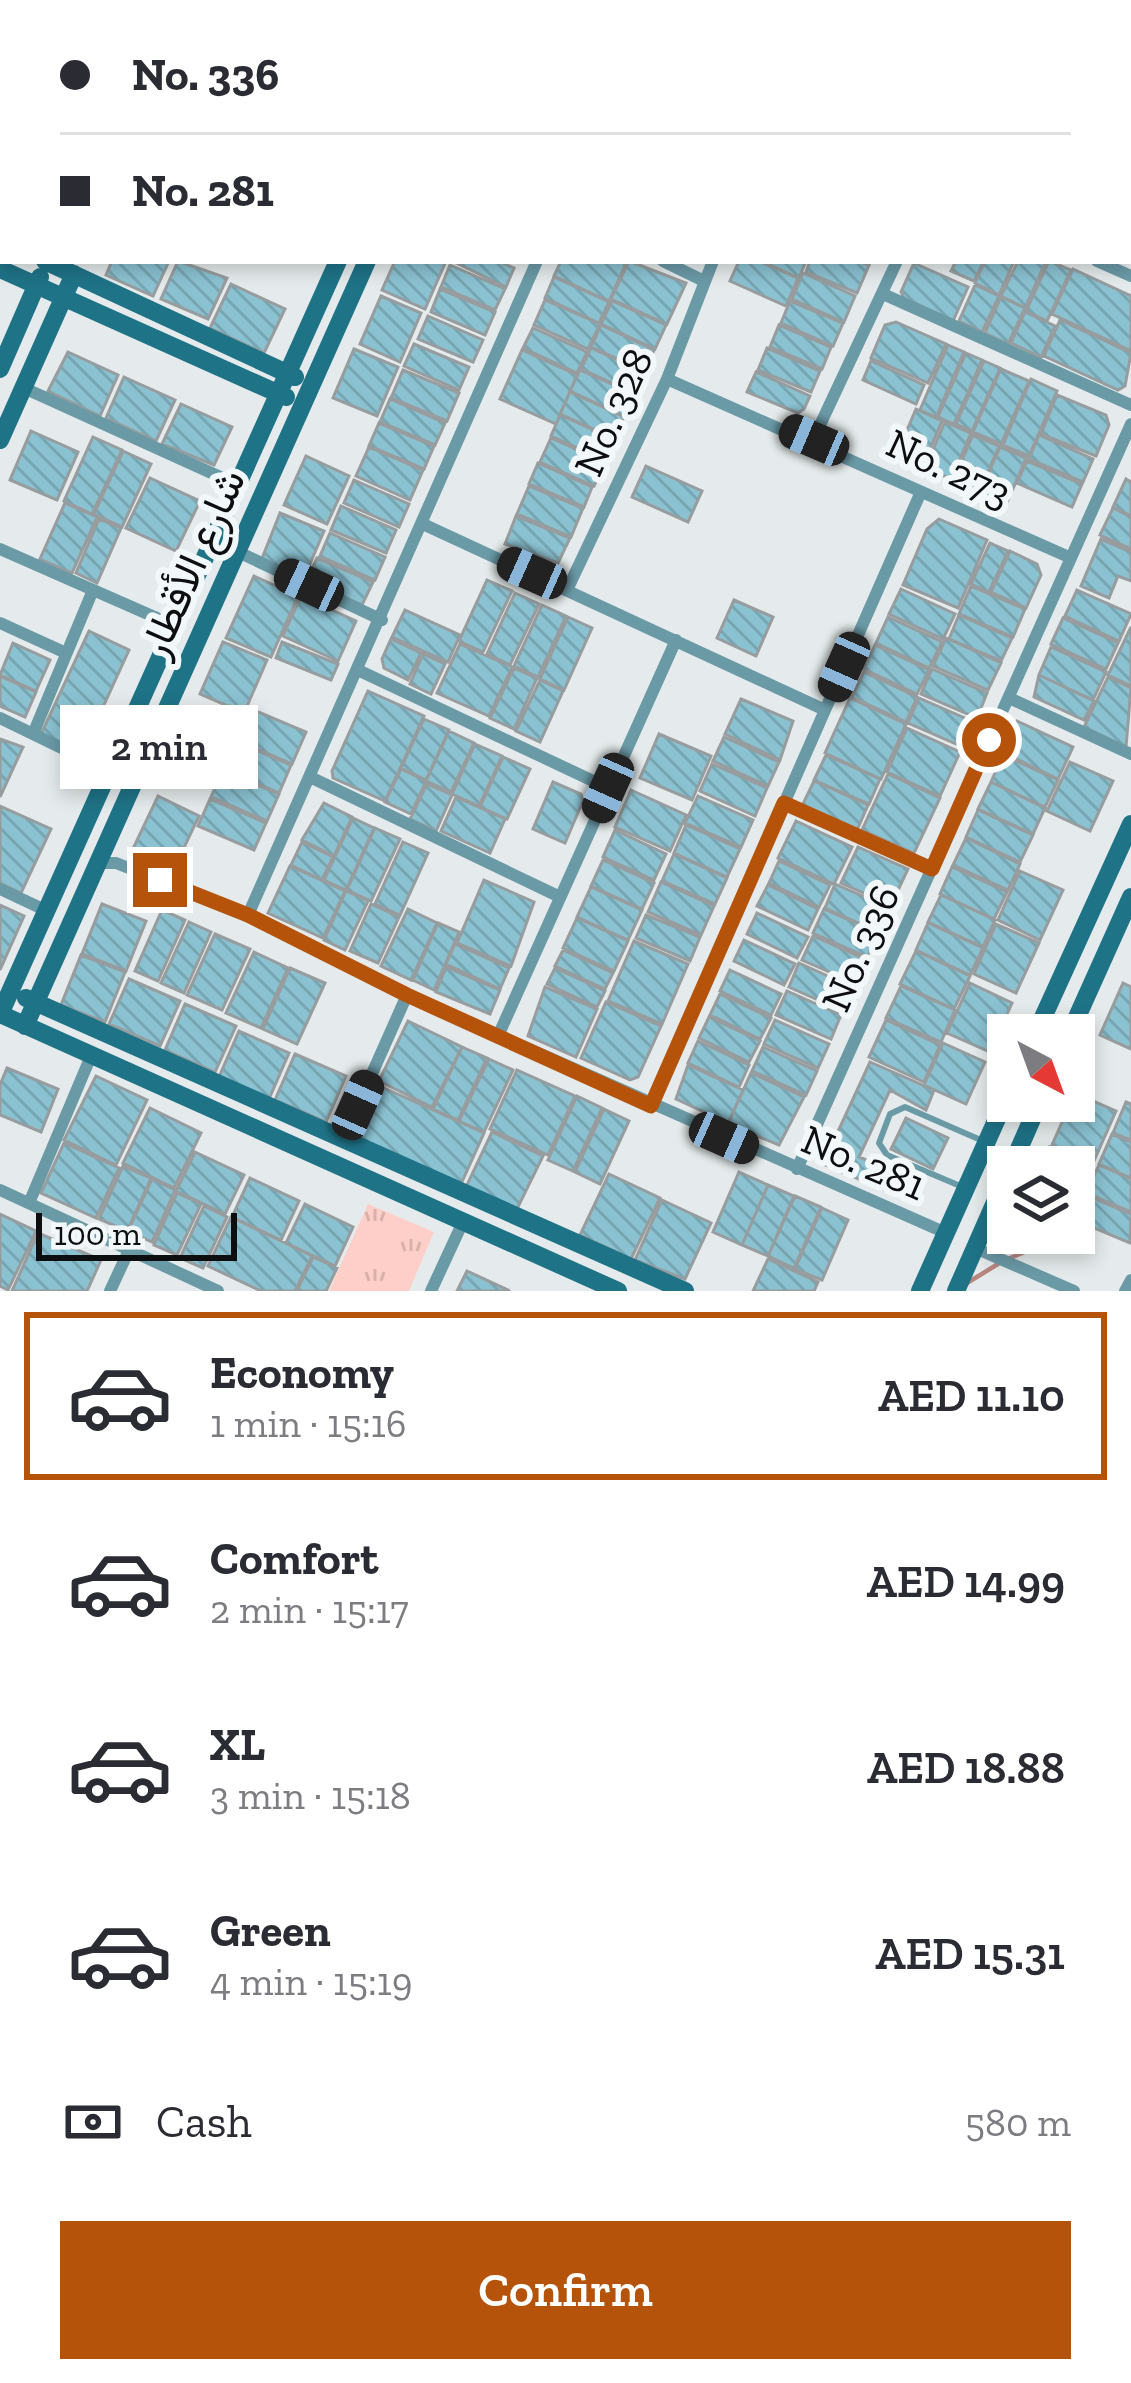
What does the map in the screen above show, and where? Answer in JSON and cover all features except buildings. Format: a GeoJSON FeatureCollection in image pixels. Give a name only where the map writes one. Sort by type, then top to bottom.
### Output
{"type":"FeatureCollection","features":[{"type":"Feature","properties":{"kind":"street"},"geometry":{"type":"LineString","coordinates":[[0,368],[45,264]]}},
{"type":"Feature","properties":{"kind":"street"},"geometry":{"type":"LineString","coordinates":[[52,264],[311,383]]}},
{"type":"Feature","properties":{"kind":"street","name":"شارع الأقطار"},"geometry":{"type":"LineString","coordinates":[[0,1014],[5,989],[47,911],[337,264]]}},
{"type":"Feature","properties":{"kind":"street","name":"شارع الأقطار"},"geometry":{"type":"LineString","coordinates":[[25,1026],[366,264]]}},
{"type":"Feature","properties":{"kind":"street"},"geometry":{"type":"LineString","coordinates":[[248,915],[425,526],[536,264]]}},
{"type":"Feature","properties":{"kind":"street"},"geometry":{"type":"LineString","coordinates":[[669,264],[704,280]]}},
{"type":"Feature","properties":{"kind":"street","name":"No. 328"},"geometry":{"type":"LineString","coordinates":[[568,588],[667,379],[712,264]]}},
{"type":"Feature","properties":{"kind":"street"},"geometry":{"type":"LineString","coordinates":[[814,440],[896,264]]}},
{"type":"Feature","properties":{"kind":"street"},"geometry":{"type":"LineString","coordinates":[[0,269],[61,305],[301,405]]}},
{"type":"Feature","properties":{"kind":"street"},"geometry":{"type":"LineString","coordinates":[[0,440],[74,274]]}},
{"type":"Feature","properties":{"kind":"street"},"geometry":{"type":"LineString","coordinates":[[883,293],[1131,405]]}},
{"type":"Feature","properties":{"kind":"street","name":"No. 273"},"geometry":{"type":"LineString","coordinates":[[667,379],[814,440],[920,494],[1071,558]]}},
{"type":"Feature","properties":{"kind":"street"},"geometry":{"type":"LineString","coordinates":[[24,388],[238,484]]}},
{"type":"Feature","properties":{"kind":"street","name":"No. 336"},"geometry":{"type":"LineString","coordinates":[[797,1169],[1131,424]]}},
{"type":"Feature","properties":{"kind":"street"},"geometry":{"type":"LineString","coordinates":[[651,1106],[920,494]]}},
{"type":"Feature","properties":{"kind":"street"},"geometry":{"type":"LineString","coordinates":[[425,526],[825,710]]}},
{"type":"Feature","properties":{"kind":"street"},"geometry":{"type":"LineString","coordinates":[[0,548],[175,626]]}},
{"type":"Feature","properties":{"kind":"street"},"geometry":{"type":"LineString","coordinates":[[236,551],[382,620]]}},
{"type":"Feature","properties":{"kind":"street"},"geometry":{"type":"LineString","coordinates":[[33,734],[93,590]]}},
{"type":"Feature","properties":{"kind":"street"},"geometry":{"type":"LineString","coordinates":[[0,643],[4,625],[66,653]]}},
{"type":"Feature","properties":{"kind":"street"},"geometry":{"type":"LineString","coordinates":[[497,1036],[676,640]]}},
{"type":"Feature","properties":{"kind":"street"},"geometry":{"type":"LineString","coordinates":[[359,671],[608,788]]}},
{"type":"Feature","properties":{"kind":"street"},"geometry":{"type":"LineString","coordinates":[[1009,698],[1131,754]]}},
{"type":"Feature","properties":{"kind":"street"},"geometry":{"type":"LineString","coordinates":[[0,718],[109,771]]}},
{"type":"Feature","properties":{"kind":"street"},"geometry":{"type":"LineString","coordinates":[[310,777],[560,897]]}},
{"type":"Feature","properties":{"kind":"street"},"geometry":{"type":"LineString","coordinates":[[784,803],[932,869]]}},
{"type":"Feature","properties":{"kind":"street"},"geometry":{"type":"LineString","coordinates":[[1045,1014],[1131,824]]}},
{"type":"Feature","properties":{"kind":"street","name":"No. 281"},"geometry":{"type":"LineString","coordinates":[[98,863],[116,863],[248,915],[407,995],[946,1233]]}},
{"type":"Feature","properties":{"kind":"street"},"geometry":{"type":"LineString","coordinates":[[0,890],[47,911]]}},
{"type":"Feature","properties":{"kind":"street"},"geometry":{"type":"LineString","coordinates":[[1078,1014],[1131,896]]}},
{"type":"Feature","properties":{"kind":"street"},"geometry":{"type":"LineString","coordinates":[[5,989],[685,1291]]}},
{"type":"Feature","properties":{"kind":"street"},"geometry":{"type":"LineString","coordinates":[[342,1141],[407,995]]}},
{"type":"Feature","properties":{"kind":"street"},"geometry":{"type":"LineString","coordinates":[[0,1014],[608,1289]]}},
{"type":"Feature","properties":{"kind":"street"},"geometry":{"type":"LineString","coordinates":[[29,1203],[91,1056]]}},
{"type":"Feature","properties":{"kind":"street"},"geometry":{"type":"LineString","coordinates":[[920,1291],[995,1122]]}},
{"type":"Feature","properties":{"kind":"street"},"geometry":{"type":"LineString","coordinates":[[0,1190],[218,1291]]}},
{"type":"Feature","properties":{"kind":"street"},"geometry":{"type":"LineString","coordinates":[[956,1291],[987,1220]]}},
{"type":"Feature","properties":{"kind":"street"},"geometry":{"type":"LineString","coordinates":[[431,1291],[462,1224]]}},
{"type":"Feature","properties":{"kind":"street"},"geometry":{"type":"LineString","coordinates":[[975,1248],[1074,1291]]}},
{"type":"Feature","properties":{"kind":"street"},"geometry":{"type":"LineString","coordinates":[[110,1291],[130,1249]]}},
{"type":"Feature","properties":{"kind":"street"},"geometry":{"type":"LineString","coordinates":[[1126,1291],[1131,1280]]}},
{"type":"Feature","properties":{"kind":"lane"},"geometry":{"type":"LineString","coordinates":[[966,1188],[881,1150],[890,1114],[905,1107],[986,1142]]}},
{"type":"Feature","properties":{"kind":"green space"},"geometry":{"type":"Polygon","coordinates":[[[368,1204],[434,1232],[409,1291],[329,1291],[368,1204]]]}},
{"type":"Feature","properties":{"kind":"waterway"},"geometry":{"type":"LineString","coordinates":[[1008,1259],[1020,1254]]}},
{"type":"Feature","properties":{"kind":"waterway"},"geometry":{"type":"LineString","coordinates":[[967,1283],[998,1264]]}},
{"type":"Feature","properties":{"kind":"route"},"geometry":{"type":"LineString","coordinates":[[160,880],[248,915],[407,995],[651,1106],[784,803],[932,869],[989,740]]}}]}
